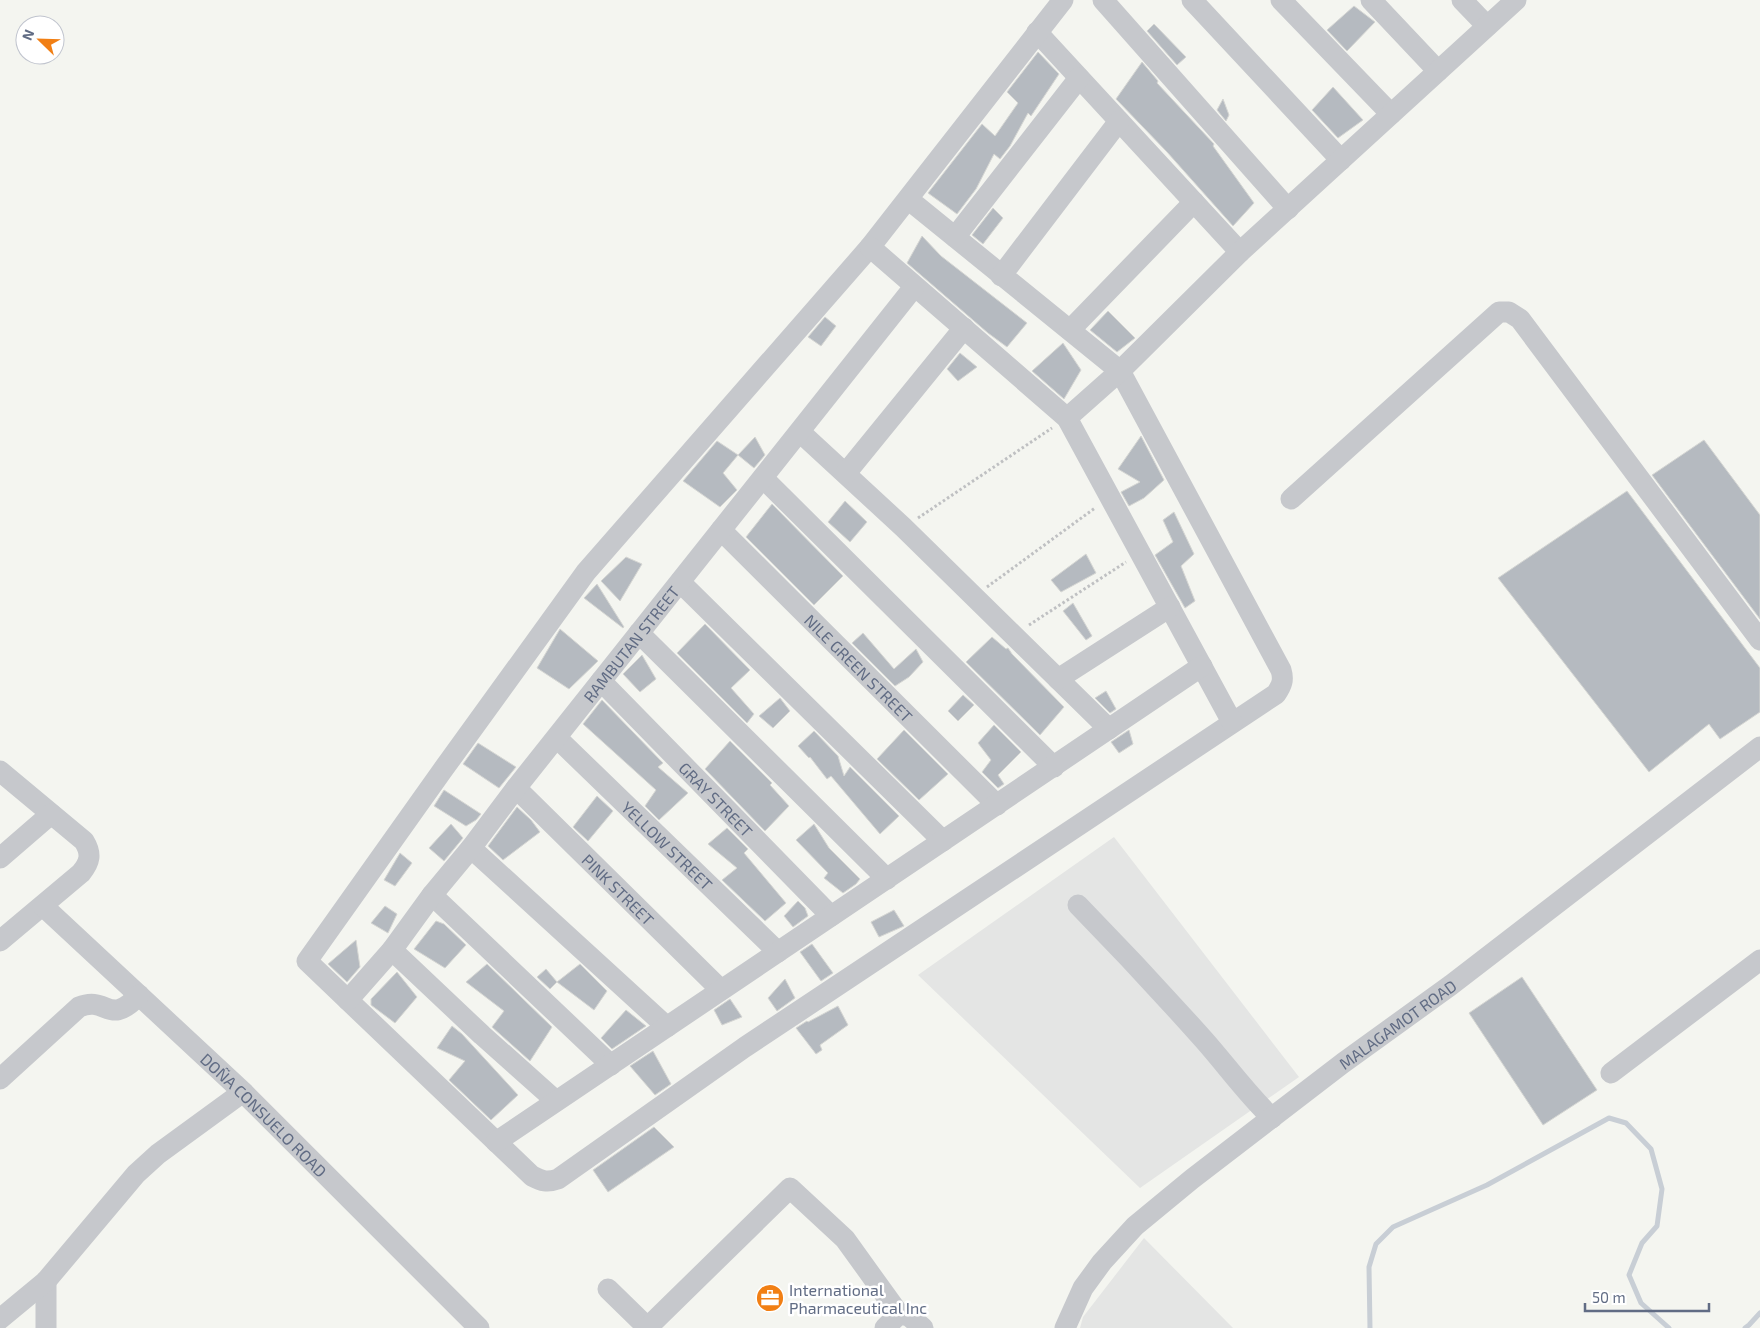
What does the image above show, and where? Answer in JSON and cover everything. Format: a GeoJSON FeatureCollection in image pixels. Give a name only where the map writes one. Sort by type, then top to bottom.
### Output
{"type":"FeatureCollection","features":[{"type":"Feature","properties":{"kind":"street"},"geometry":{"type":"LineString","coordinates":[[908,199],[1120,371],[1280,670],[1283,677],[1282,686],[1276,694],[745,1047],[558,1179],[550,1182],[542,1181],[532,1176],[307,961],[586,572],[870,247],[1063,0]]}},
{"type":"Feature","properties":{"kind":"street"},"geometry":{"type":"LineString","coordinates":[[1103,0],[1288,209]]}},
{"type":"Feature","properties":{"kind":"street"},"geometry":{"type":"LineString","coordinates":[[1192,0],[1340,160]]}},
{"type":"Feature","properties":{"kind":"street"},"geometry":{"type":"LineString","coordinates":[[1281,0],[1391,114]]}},
{"type":"Feature","properties":{"kind":"street"},"geometry":{"type":"LineString","coordinates":[[1371,0],[1438,72]]}},
{"type":"Feature","properties":{"kind":"street"},"geometry":{"type":"LineString","coordinates":[[1462,0],[1487,26]]}},
{"type":"Feature","properties":{"kind":"street"},"geometry":{"type":"LineString","coordinates":[[1067,418],[1120,371],[1240,252],[1516,0]]}},
{"type":"Feature","properties":{"kind":"street"},"geometry":{"type":"LineString","coordinates":[[1037,32],[1240,252]]}},
{"type":"Feature","properties":{"kind":"street"},"geometry":{"type":"LineString","coordinates":[[955,237],[1079,78]]}},
{"type":"Feature","properties":{"kind":"street"},"geometry":{"type":"LineString","coordinates":[[1001,276],[1119,121]]}},
{"type":"Feature","properties":{"kind":"street"},"geometry":{"type":"LineString","coordinates":[[1070,330],[1194,202]]}},
{"type":"Feature","properties":{"kind":"street"},"geometry":{"type":"LineString","coordinates":[[870,247],[1067,418],[1232,722]]}},
{"type":"Feature","properties":{"kind":"street","name":"RAMBUTAN STREET"},"geometry":{"type":"LineString","coordinates":[[348,1000],[392,950],[432,895],[471,848],[516,788],[914,287]]}},
{"type":"Feature","properties":{"kind":"street"},"geometry":{"type":"LineString","coordinates":[[1291,499],[1499,312],[1509,312],[1520,318],[1760,640]]}},
{"type":"Feature","properties":{"kind":"street"},"geometry":{"type":"LineString","coordinates":[[846,473],[964,328]]}},
{"type":"Feature","properties":{"kind":"street"},"geometry":{"type":"LineString","coordinates":[[800,432],[846,473],[974,596],[1109,729]]}},
{"type":"Feature","properties":{"kind":"street"},"geometry":{"type":"LineString","coordinates":[[763,478],[1054,766]]}},
{"type":"Feature","properties":{"kind":"street","name":"NILE GREEN STREET"},"geometry":{"type":"LineString","coordinates":[[721,530],[997,805]]}},
{"type":"Feature","properties":{"kind":"street"},"geometry":{"type":"LineString","coordinates":[[680,582],[943,841]]}},
{"type":"Feature","properties":{"kind":"street"},"geometry":{"type":"LineString","coordinates":[[1058,679],[1170,607]]}},
{"type":"Feature","properties":{"kind":"street"},"geometry":{"type":"LineString","coordinates":[[639,633],[887,879]]}},
{"type":"Feature","properties":{"kind":"street"},"geometry":{"type":"LineString","coordinates":[[496,1142],[1202,666]]}},
{"type":"Feature","properties":{"kind":"street","name":"GRAY STREET"},"geometry":{"type":"LineString","coordinates":[[601,681],[831,916]]}},
{"type":"Feature","properties":{"kind":"street","name":"YELLOW STREET"},"geometry":{"type":"LineString","coordinates":[[557,738],[778,952]]}},
{"type":"Feature","properties":{"kind":"street","name":"MALAGAMOT ROAD"},"geometry":{"type":"LineString","coordinates":[[1065,1328],[1083,1288],[1102,1262],[1136,1226],[1192,1179],[1343,1063],[1452,985],[1760,747]]}},
{"type":"Feature","properties":{"kind":"street"},"geometry":{"type":"LineString","coordinates":[[0,941],[81,872],[87,866],[90,857],[89,849],[84,841],[1,773]]}},
{"type":"Feature","properties":{"kind":"street","name":"PINK STREET"},"geometry":{"type":"LineString","coordinates":[[516,788],[721,990]]}},
{"type":"Feature","properties":{"kind":"street"},"geometry":{"type":"LineString","coordinates":[[0,858],[51,814]]}},
{"type":"Feature","properties":{"kind":"street"},"geometry":{"type":"LineString","coordinates":[[471,848],[667,1027]]}},
{"type":"Feature","properties":{"kind":"street"},"geometry":{"type":"LineString","coordinates":[[432,895],[611,1065]]}},
{"type":"Feature","properties":{"kind":"street"},"geometry":{"type":"LineString","coordinates":[[1078,905],[1138,966],[1251,1098],[1272,1118]]}},
{"type":"Feature","properties":{"kind":"street","name":"DOÑA CONSUELO ROAD"},"geometry":{"type":"LineString","coordinates":[[43,906],[244,1092],[479,1328]]}},
{"type":"Feature","properties":{"kind":"street"},"geometry":{"type":"LineString","coordinates":[[392,950],[482,1035],[556,1101]]}},
{"type":"Feature","properties":{"kind":"street"},"geometry":{"type":"LineString","coordinates":[[1611,1073],[1760,960]]}},
{"type":"Feature","properties":{"kind":"street"},"geometry":{"type":"LineString","coordinates":[[0,1079],[79,1007],[87,1004],[98,1005],[113,1011],[121,1010],[130,1005],[139,995]]}},
{"type":"Feature","properties":{"kind":"street"},"geometry":{"type":"LineString","coordinates":[[0,1319],[46,1281],[136,1174],[158,1154],[244,1092]]}},
{"type":"Feature","properties":{"kind":"street"},"geometry":{"type":"LineString","coordinates":[[608,1289],[648,1328],[790,1188],[845,1239],[892,1321],[909,1316],[923,1328]]}},
{"type":"Feature","properties":{"kind":"street"},"geometry":{"type":"LineString","coordinates":[[46,1281],[46,1328]]}},
{"type":"Feature","properties":{"kind":"path"},"geometry":{"type":"LineString","coordinates":[[903,528],[1067,418]]}},
{"type":"Feature","properties":{"kind":"path"},"geometry":{"type":"LineString","coordinates":[[974,596],[1110,498]]}},
{"type":"Feature","properties":{"kind":"path"},"geometry":{"type":"LineString","coordinates":[[1013,635],[1140,553]]}},
{"type":"Feature","properties":{"kind":"shaded area"},"geometry":{"type":"Polygon","coordinates":[[[1114,837],[1299,1077],[1140,1188],[918,975],[1114,837]]]}},
{"type":"Feature","properties":{"kind":"shaded area"},"geometry":{"type":"Polygon","coordinates":[[[1144,1238],[1233,1328],[1080,1328],[1083,1317],[1144,1238]]]}},
{"type":"Feature","properties":{"kind":"building"},"geometry":{"type":"Polygon","coordinates":[[[1354,6],[1375,22],[1347,51],[1327,30],[1354,6]]]}},
{"type":"Feature","properties":{"kind":"building"},"geometry":{"type":"Polygon","coordinates":[[[1154,24],[1186,57],[1177,65],[1147,31],[1154,24]]]}},
{"type":"Feature","properties":{"kind":"building"},"geometry":{"type":"Polygon","coordinates":[[[1038,52],[1059,74],[1031,116],[1028,113],[1010,146],[1000,159],[994,154],[976,189],[957,214],[928,193],[982,124],[995,136],[1018,103],[1007,92],[1038,52]]]}},
{"type":"Feature","properties":{"kind":"building"},"geometry":{"type":"Polygon","coordinates":[[[1142,62],[1158,81],[1157,83],[1214,144],[1213,146],[1254,203],[1233,226],[1167,152],[1116,99],[1142,62]]]}},
{"type":"Feature","properties":{"kind":"building"},"geometry":{"type":"Polygon","coordinates":[[[1333,87],[1363,120],[1338,138],[1312,110],[1333,87]]]}},
{"type":"Feature","properties":{"kind":"building"},"geometry":{"type":"Polygon","coordinates":[[[1223,99],[1229,115],[1226,121],[1217,110],[1223,99]]]}},
{"type":"Feature","properties":{"kind":"building"},"geometry":{"type":"Polygon","coordinates":[[[993,208],[1003,218],[983,244],[972,235],[993,208]]]}},
{"type":"Feature","properties":{"kind":"building"},"geometry":{"type":"Polygon","coordinates":[[[922,236],[941,256],[1027,323],[1007,347],[988,333],[907,263],[922,236]]]}},
{"type":"Feature","properties":{"kind":"building"},"geometry":{"type":"Polygon","coordinates":[[[1108,311],[1135,338],[1117,352],[1090,330],[1108,311]]]}},
{"type":"Feature","properties":{"kind":"building"},"geometry":{"type":"Polygon","coordinates":[[[825,317],[836,326],[821,346],[808,337],[825,317]]]}},
{"type":"Feature","properties":{"kind":"building"},"geometry":{"type":"Polygon","coordinates":[[[1063,343],[1081,370],[1064,399],[1032,371],[1063,343]]]}},
{"type":"Feature","properties":{"kind":"building"},"geometry":{"type":"Polygon","coordinates":[[[960,353],[977,367],[958,381],[947,369],[960,353]]]}},
{"type":"Feature","properties":{"kind":"building"},"geometry":{"type":"Polygon","coordinates":[[[1141,436],[1164,480],[1144,498],[1129,506],[1121,492],[1140,482],[1118,469],[1141,436]]]}},
{"type":"Feature","properties":{"kind":"building"},"geometry":{"type":"Polygon","coordinates":[[[755,437],[765,455],[754,468],[738,455],[755,437]]]}},
{"type":"Feature","properties":{"kind":"building"},"geometry":{"type":"Polygon","coordinates":[[[1704,440],[1760,515],[1760,619],[1652,475],[1704,440]]]}},
{"type":"Feature","properties":{"kind":"building"},"geometry":{"type":"Polygon","coordinates":[[[717,441],[738,455],[723,473],[737,490],[720,507],[683,481],[717,441]]]}},
{"type":"Feature","properties":{"kind":"building"},"geometry":{"type":"Polygon","coordinates":[[[1627,491],[1760,668],[1760,712],[1720,739],[1709,724],[1649,772],[1498,578],[1627,491]]]}},
{"type":"Feature","properties":{"kind":"building"},"geometry":{"type":"Polygon","coordinates":[[[845,501],[867,522],[850,542],[828,522],[845,501]]]}},
{"type":"Feature","properties":{"kind":"building"},"geometry":{"type":"Polygon","coordinates":[[[772,504],[843,576],[814,605],[746,537],[772,504]]]}},
{"type":"Feature","properties":{"kind":"building"},"geometry":{"type":"Polygon","coordinates":[[[1174,512],[1194,554],[1181,566],[1195,601],[1185,608],[1155,555],[1173,542],[1163,520],[1174,512]]]}},
{"type":"Feature","properties":{"kind":"building"},"geometry":{"type":"Polygon","coordinates":[[[1086,554],[1096,573],[1061,592],[1051,580],[1086,554]]]}},
{"type":"Feature","properties":{"kind":"building"},"geometry":{"type":"Polygon","coordinates":[[[626,557],[642,564],[620,601],[601,581],[626,557]]]}},
{"type":"Feature","properties":{"kind":"building"},"geometry":{"type":"Polygon","coordinates":[[[597,584],[624,627],[623,628],[584,598],[597,584]]]}},
{"type":"Feature","properties":{"kind":"building"},"geometry":{"type":"Polygon","coordinates":[[[1073,603],[1092,636],[1086,640],[1063,611],[1073,603]]]}},
{"type":"Feature","properties":{"kind":"building"},"geometry":{"type":"Polygon","coordinates":[[[705,624],[750,670],[731,688],[754,714],[747,723],[677,653],[705,624]]]}},
{"type":"Feature","properties":{"kind":"building"},"geometry":{"type":"Polygon","coordinates":[[[560,629],[598,661],[569,689],[537,668],[560,629]]]}},
{"type":"Feature","properties":{"kind":"building"},"geometry":{"type":"Polygon","coordinates":[[[863,633],[894,669],[916,649],[923,662],[909,677],[895,686],[852,643],[863,633]]]}},
{"type":"Feature","properties":{"kind":"building"},"geometry":{"type":"Polygon","coordinates":[[[992,637],[1006,649],[1008,648],[1064,707],[1040,735],[966,662],[992,637]]]}},
{"type":"Feature","properties":{"kind":"building"},"geometry":{"type":"Polygon","coordinates":[[[642,655],[656,679],[640,692],[623,674],[642,655]]]}},
{"type":"Feature","properties":{"kind":"building"},"geometry":{"type":"Polygon","coordinates":[[[1106,691],[1116,709],[1110,713],[1095,698],[1106,691]]]}},
{"type":"Feature","properties":{"kind":"building"},"geometry":{"type":"Polygon","coordinates":[[[963,695],[974,705],[958,721],[948,711],[963,695]]]}},
{"type":"Feature","properties":{"kind":"building"},"geometry":{"type":"Polygon","coordinates":[[[780,698],[790,711],[773,728],[759,716],[780,698]]]}},
{"type":"Feature","properties":{"kind":"building"},"geometry":{"type":"Polygon","coordinates":[[[602,700],[663,763],[658,767],[688,793],[659,820],[645,806],[656,790],[583,724],[602,700]]]}},
{"type":"Feature","properties":{"kind":"building"},"geometry":{"type":"Polygon","coordinates":[[[994,725],[1021,752],[998,775],[1004,784],[998,788],[982,772],[991,760],[978,743],[994,725]]]}},
{"type":"Feature","properties":{"kind":"building"},"geometry":{"type":"Polygon","coordinates":[[[904,730],[948,774],[919,800],[877,759],[904,730]]]}},
{"type":"Feature","properties":{"kind":"building"},"geometry":{"type":"Polygon","coordinates":[[[1129,730],[1133,744],[1119,753],[1111,742],[1129,730]]]}},
{"type":"Feature","properties":{"kind":"building"},"geometry":{"type":"Polygon","coordinates":[[[814,731],[838,756],[844,776],[850,767],[899,816],[880,834],[831,776],[827,779],[810,757],[798,746],[814,731]]]}},
{"type":"Feature","properties":{"kind":"building"},"geometry":{"type":"Polygon","coordinates":[[[730,741],[772,783],[770,785],[789,806],[765,831],[705,769],[730,741]]]}},
{"type":"Feature","properties":{"kind":"building"},"geometry":{"type":"Polygon","coordinates":[[[478,743],[516,767],[499,788],[463,764],[478,743]]]}},
{"type":"Feature","properties":{"kind":"building"},"geometry":{"type":"Polygon","coordinates":[[[444,790],[481,814],[476,820],[466,826],[434,806],[444,790]]]}},
{"type":"Feature","properties":{"kind":"building"},"geometry":{"type":"Polygon","coordinates":[[[597,796],[613,811],[588,841],[573,827],[597,796]]]}},
{"type":"Feature","properties":{"kind":"building"},"geometry":{"type":"Polygon","coordinates":[[[517,807],[531,820],[540,832],[503,860],[488,846],[517,807]]]}},
{"type":"Feature","properties":{"kind":"building"},"geometry":{"type":"Polygon","coordinates":[[[451,824],[463,838],[444,861],[429,848],[451,824]]]}},
{"type":"Feature","properties":{"kind":"building"},"geometry":{"type":"Polygon","coordinates":[[[814,824],[829,848],[860,879],[843,893],[824,878],[828,873],[796,840],[814,824]]]}},
{"type":"Feature","properties":{"kind":"building"},"geometry":{"type":"Polygon","coordinates":[[[727,828],[748,849],[744,853],[786,903],[765,921],[722,880],[737,868],[708,844],[727,828]]]}},
{"type":"Feature","properties":{"kind":"building"},"geometry":{"type":"Polygon","coordinates":[[[400,853],[412,863],[395,886],[384,880],[400,853]]]}},
{"type":"Feature","properties":{"kind":"building"},"geometry":{"type":"Polygon","coordinates":[[[798,901],[805,908],[808,916],[793,927],[784,916],[798,901]]]}},
{"type":"Feature","properties":{"kind":"building"},"geometry":{"type":"Polygon","coordinates":[[[385,906],[397,914],[388,933],[371,923],[385,906]]]}},
{"type":"Feature","properties":{"kind":"building"},"geometry":{"type":"Polygon","coordinates":[[[894,910],[904,926],[879,937],[871,922],[894,910]]]}},
{"type":"Feature","properties":{"kind":"building"},"geometry":{"type":"Polygon","coordinates":[[[436,921],[444,924],[466,945],[445,968],[414,949],[436,921]]]}},
{"type":"Feature","properties":{"kind":"building"},"geometry":{"type":"Polygon","coordinates":[[[356,940],[360,967],[347,982],[328,964],[356,940]]]}},
{"type":"Feature","properties":{"kind":"building"},"geometry":{"type":"Polygon","coordinates":[[[812,944],[833,973],[821,981],[800,952],[812,944]]]}},
{"type":"Feature","properties":{"kind":"building"},"geometry":{"type":"Polygon","coordinates":[[[487,964],[552,1027],[530,1061],[492,1027],[504,1011],[466,982],[487,964]]]}},
{"type":"Feature","properties":{"kind":"building"},"geometry":{"type":"Polygon","coordinates":[[[580,964],[607,991],[594,1010],[557,982],[580,964]]]}},
{"type":"Feature","properties":{"kind":"building"},"geometry":{"type":"Polygon","coordinates":[[[546,969],[557,982],[550,989],[537,977],[546,969]]]}},
{"type":"Feature","properties":{"kind":"building"},"geometry":{"type":"Polygon","coordinates":[[[397,972],[417,997],[395,1023],[371,1005],[371,999],[397,972]]]}},
{"type":"Feature","properties":{"kind":"building"},"geometry":{"type":"Polygon","coordinates":[[[1522,977],[1597,1090],[1543,1125],[1469,1013],[1522,977]]]}},
{"type":"Feature","properties":{"kind":"building"},"geometry":{"type":"Polygon","coordinates":[[[785,979],[795,998],[777,1011],[768,998],[785,979]]]}},
{"type":"Feature","properties":{"kind":"building"},"geometry":{"type":"Polygon","coordinates":[[[730,999],[742,1017],[722,1025],[714,1010],[730,999]]]}},
{"type":"Feature","properties":{"kind":"building"},"geometry":{"type":"Polygon","coordinates":[[[838,1006],[848,1025],[820,1045],[822,1050],[816,1054],[796,1028],[838,1006]]]}},
{"type":"Feature","properties":{"kind":"building"},"geometry":{"type":"Polygon","coordinates":[[[626,1010],[646,1026],[612,1049],[601,1038],[626,1010]]]}},
{"type":"Feature","properties":{"kind":"building"},"geometry":{"type":"Polygon","coordinates":[[[452,1026],[462,1034],[518,1095],[491,1120],[449,1080],[465,1061],[437,1048],[452,1026]]]}},
{"type":"Feature","properties":{"kind":"building"},"geometry":{"type":"Polygon","coordinates":[[[653,1051],[671,1084],[655,1095],[630,1066],[653,1051]]]}},
{"type":"Feature","properties":{"kind":"building"},"geometry":{"type":"Polygon","coordinates":[[[654,1127],[674,1147],[608,1192],[593,1170],[654,1127]]]}},
{"type":"Feature","properties":{"kind":"waterway"},"geometry":{"type":"LineString","coordinates":[[1370,1328],[1369,1267],[1376,1244],[1393,1227],[1487,1185],[1609,1118],[1626,1123],[1651,1149],[1662,1189],[1657,1226],[1642,1243],[1629,1275],[1641,1303],[1669,1328]]}},
{"type":"Feature","properties":{"kind":"waterway"},"geometry":{"type":"LineString","coordinates":[[1745,1328],[1760,1313]]}},
{"type":"Feature","properties":{"kind":"place","name":"International Pharmaceutical Inc"},"geometry":{"type":"Point","coordinates":[770,1298]}}]}
